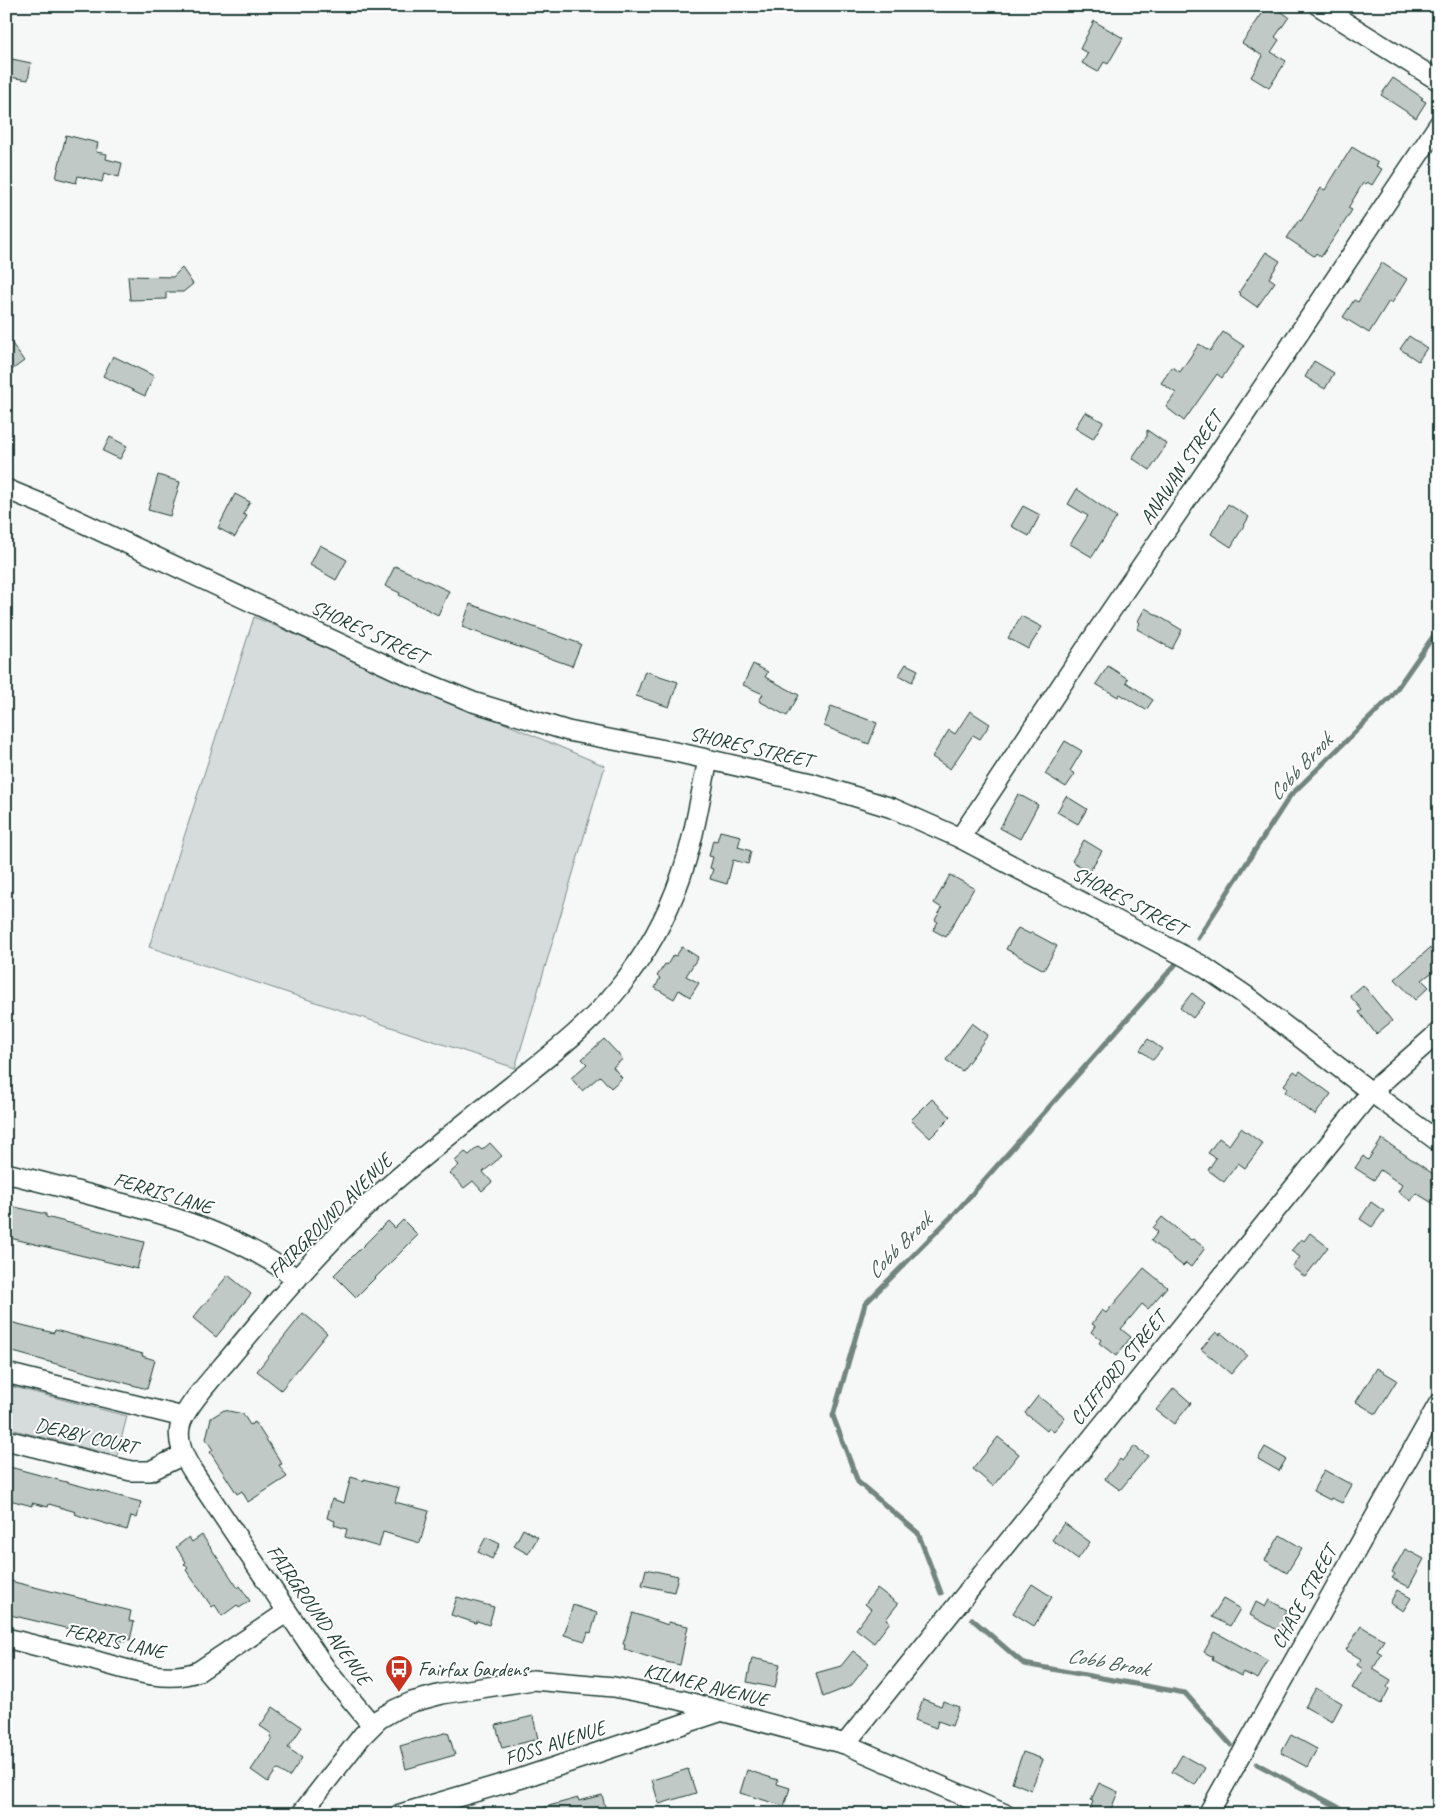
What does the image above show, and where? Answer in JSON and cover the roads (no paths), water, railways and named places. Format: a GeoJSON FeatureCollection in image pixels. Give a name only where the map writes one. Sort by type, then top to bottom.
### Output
{"type":"FeatureCollection","features":[{"type":"Feature","properties":{"kind":"street"},"geometry":{"type":"LineString","coordinates":[[1319,6],[1439,81]]}},
{"type":"Feature","properties":{"kind":"street","name":"ANAWAN STREET"},"geometry":{"type":"LineString","coordinates":[[960,838],[1439,124]]}},
{"type":"Feature","properties":{"kind":"street","name":"SHORES STREET"},"geometry":{"type":"LineString","coordinates":[[6,489],[47,506],[407,675],[458,696],[568,731],[708,760],[853,795],[892,808],[960,838],[1201,965],[1244,995],[1439,1142]]}},
{"type":"Feature","properties":{"kind":"street","name":"FAIRGROUND AVENUE"},"geometry":{"type":"LineString","coordinates":[[379,1719],[328,1672],[183,1455],[180,1436],[183,1416],[297,1279],[388,1186],[567,1042],[598,1013],[618,989],[649,944],[674,894],[687,855],[708,760]]}},
{"type":"Feature","properties":{"kind":"street","name":"CLIFFORD STREET"},"geometry":{"type":"LineString","coordinates":[[845,1744],[1371,1092],[1439,1032]]}},
{"type":"Feature","properties":{"kind":"street","name":"FERRIS LANE"},"geometry":{"type":"LineString","coordinates":[[6,1173],[173,1216],[230,1238],[253,1250],[297,1279]]}},
{"type":"Feature","properties":{"kind":"street","name":"DERBY COURT"},"geometry":{"type":"LineString","coordinates":[[6,1373],[183,1416]]}},
{"type":"Feature","properties":{"kind":"street","name":"CHASE STREET"},"geometry":{"type":"LineString","coordinates":[[1208,1814],[1439,1403]]}},
{"type":"Feature","properties":{"kind":"street","name":"DERBY COURT"},"geometry":{"type":"LineString","coordinates":[[6,1440],[131,1471],[150,1471],[183,1455]]}},
{"type":"Feature","properties":{"kind":"street","name":"FERRIS LANE"},"geometry":{"type":"LineString","coordinates":[[6,1638],[148,1674],[177,1677],[190,1675],[206,1667],[287,1612]]}},
{"type":"Feature","properties":{"kind":"street","name":"KILMER AVENUE"},"geometry":{"type":"LineString","coordinates":[[379,1719],[412,1702],[442,1694],[533,1680],[614,1687],[680,1700],[845,1744],[995,1812]]}},
{"type":"Feature","properties":{"kind":"street","name":"FOSS AVENUE"},"geometry":{"type":"LineString","coordinates":[[400,1814],[519,1779],[722,1712]]}},
{"type":"Feature","properties":{"kind":"street"},"geometry":{"type":"LineString","coordinates":[[301,1814],[379,1719]]}},
{"type":"Feature","properties":{"kind":"waterway","name":"Cobb Brook"},"geometry":{"type":"LineString","coordinates":[[1198,938],[1290,796],[1391,697],[1439,628]]}},
{"type":"Feature","properties":{"kind":"waterway","name":"Cobb Brook"},"geometry":{"type":"LineString","coordinates":[[941,1593],[918,1533],[858,1482],[833,1416],[865,1304],[956,1212],[1175,965]]}},
{"type":"Feature","properties":{"kind":"waterway","name":"Cobb Brook"},"geometry":{"type":"LineString","coordinates":[[972,1619],[1024,1664],[1185,1693],[1231,1745]]}},
{"type":"Feature","properties":{"kind":"waterway","name":"Cobb Brook"},"geometry":{"type":"LineString","coordinates":[[1257,1764],[1351,1814]]}},
{"type":"Feature","properties":{"kind":"place","name":"Fairfax Gardens"},"geometry":{"type":"Point","coordinates":[399,1693]}}]}
